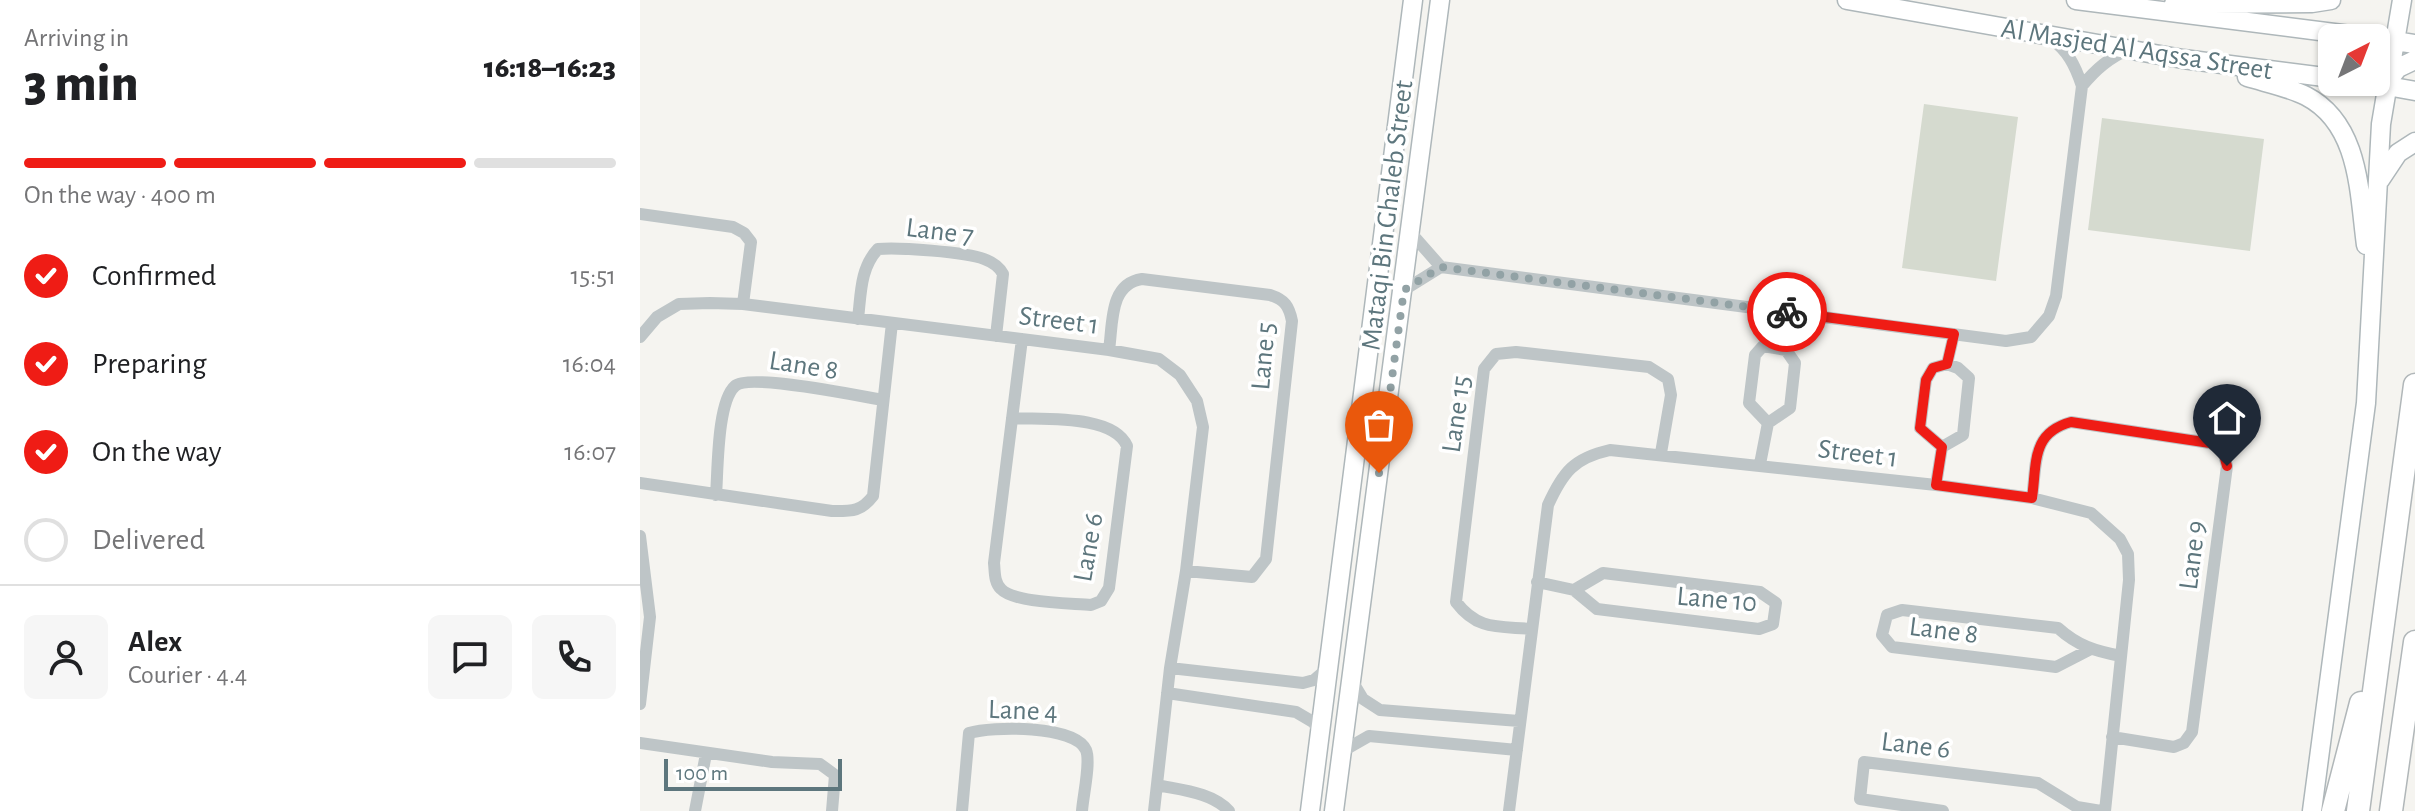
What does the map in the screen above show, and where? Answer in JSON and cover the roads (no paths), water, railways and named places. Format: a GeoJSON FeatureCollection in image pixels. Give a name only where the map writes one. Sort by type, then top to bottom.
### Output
{"type":"FeatureCollection","features":[{"type":"Feature","properties":{"kind":"highway"},"geometry":{"type":"LineString","coordinates":[[2358,811],[2415,385]]}},
{"type":"Feature","properties":{"kind":"highway"},"geometry":{"type":"LineString","coordinates":[[2333,811],[2344,759],[2379,641]]}},
{"type":"Feature","properties":{"kind":"highway"},"geometry":{"type":"LineString","coordinates":[[2392,808],[2415,642]]}},
{"type":"Feature","properties":{"kind":"main road","name":"Mataqi Bin Ghaleb Street"},"geometry":{"type":"LineString","coordinates":[[1310,811],[1413,0]]}},
{"type":"Feature","properties":{"kind":"main road","name":"Mataqi Bin Ghaleb Street"},"geometry":{"type":"LineString","coordinates":[[1334,811],[1440,0]]}},
{"type":"Feature","properties":{"kind":"main road","name":"Al Masjed Al Aqssa Street"},"geometry":{"type":"LineString","coordinates":[[1847,0],[2183,59],[2318,76]]}},
{"type":"Feature","properties":{"kind":"main road","name":"Al Masjed Al Aqssa Street"},"geometry":{"type":"LineString","coordinates":[[2076,0],[2318,31]]}},
{"type":"Feature","properties":{"kind":"main road"},"geometry":{"type":"LineString","coordinates":[[2103,4],[2312,3],[2331,0]]}},
{"type":"Feature","properties":{"kind":"main road"},"geometry":{"type":"LineString","coordinates":[[2389,24],[2402,0]]}},
{"type":"Feature","properties":{"kind":"main road","name":"Al Masjed Al Aqssa Street"},"geometry":{"type":"LineString","coordinates":[[2390,40],[2415,44]]}},
{"type":"Feature","properties":{"kind":"main road"},"geometry":{"type":"LineString","coordinates":[[2183,59],[2297,92],[2313,100],[2331,116],[2345,135],[2354,162],[2373,297]]}},
{"type":"Feature","properties":{"kind":"main road"},"geometry":{"type":"LineString","coordinates":[[2390,79],[2398,68],[2415,60]]}},
{"type":"Feature","properties":{"kind":"main road"},"geometry":{"type":"LineString","coordinates":[[2390,86],[2415,91]]}},
{"type":"Feature","properties":{"kind":"main road"},"geometry":{"type":"LineString","coordinates":[[2312,811],[2366,403],[2377,184],[2385,96]]}},
{"type":"Feature","properties":{"kind":"main road"},"geometry":{"type":"LineString","coordinates":[[2377,184],[2398,153],[2415,142]]}},
{"type":"Feature","properties":{"kind":"main road"},"geometry":{"type":"LineString","coordinates":[[1356,451],[1371,461],[1381,455]]}},
{"type":"Feature","properties":{"kind":"main road"},"geometry":{"type":"LineString","coordinates":[[1351,490],[1361,484],[1376,492]]}},
{"type":"Feature","properties":{"kind":"street"},"geometry":{"type":"LineString","coordinates":[[1404,290],[1441,267],[2006,341],[2031,337],[2049,316],[2056,296],[2082,86],[2075,65],[2062,47],[2044,34]]}},
{"type":"Feature","properties":{"kind":"street"},"geometry":{"type":"LineString","coordinates":[[2082,86],[2104,63],[2131,49]]}},
{"type":"Feature","properties":{"kind":"street"},"geometry":{"type":"LineString","coordinates":[[640,214],[733,227],[744,233],[751,242],[743,304]]}},
{"type":"Feature","properties":{"kind":"street"},"geometry":{"type":"LineString","coordinates":[[1411,233],[1441,267]]}},
{"type":"Feature","properties":{"kind":"street","name":"Lane 7"},"geometry":{"type":"LineString","coordinates":[[858,319],[864,271],[878,249],[981,257],[1000,268],[1003,274],[996,336]]}},
{"type":"Feature","properties":{"kind":"street","name":"Lane 5"},"geometry":{"type":"LineString","coordinates":[[1109,350],[1117,296],[1122,286],[1131,280],[1270,295],[1282,299],[1290,309],[1292,321],[1266,559],[1252,577],[1186,571]]}},
{"type":"Feature","properties":{"kind":"street","name":"Street 1"},"geometry":{"type":"LineString","coordinates":[[640,337],[657,317],[679,304],[743,304],[1109,350],[1159,359],[1180,375],[1197,401],[1203,427],[1154,811]]}},
{"type":"Feature","properties":{"kind":"street"},"geometry":{"type":"LineString","coordinates":[[640,483],[832,511],[856,511],[865,506],[873,496],[892,323]]}},
{"type":"Feature","properties":{"kind":"street"},"geometry":{"type":"LineString","coordinates":[[1947,364],[1954,334]]}},
{"type":"Feature","properties":{"kind":"street","name":"Lane 6"},"geometry":{"type":"LineString","coordinates":[[1012,418],[1092,423],[1107,427],[1123,437],[1127,456],[1111,577],[1101,601],[1091,605],[1013,596],[1000,588],[995,578],[994,563],[1012,418],[1022,339]]}},
{"type":"Feature","properties":{"kind":"street"},"geometry":{"type":"LineString","coordinates":[[1760,464],[1768,423],[1790,408],[1795,363],[1786,350],[1763,346],[1755,355],[1749,403],[1768,423]]}},
{"type":"Feature","properties":{"kind":"street","name":"Lane 15"},"geometry":{"type":"LineString","coordinates":[[1532,629],[1479,623],[1467,617],[1456,602],[1484,369],[1496,354],[1516,352],[1649,367],[1668,379],[1671,395],[1661,453]]}},
{"type":"Feature","properties":{"kind":"street"},"geometry":{"type":"LineString","coordinates":[[1947,364],[1958,368],[1969,378],[1963,435],[1942,447],[1920,428],[1926,380],[1933,368],[1947,364]]}},
{"type":"Feature","properties":{"kind":"street","name":"Lane 8"},"geometry":{"type":"LineString","coordinates":[[716,495],[723,414],[734,386],[742,381],[772,382],[883,400]]}},
{"type":"Feature","properties":{"kind":"street","name":"Lane 9"},"geometry":{"type":"LineString","coordinates":[[2032,498],[2041,440],[2055,426],[2071,422],[2210,443],[2223,451],[2227,466],[2192,732],[2184,743],[2174,747],[2112,737]]}},
{"type":"Feature","properties":{"kind":"street"},"geometry":{"type":"LineString","coordinates":[[1936,485],[1942,447]]}},
{"type":"Feature","properties":{"kind":"street","name":"Street 1"},"geometry":{"type":"LineString","coordinates":[[1509,811],[1548,505],[1559,480],[1586,455],[1610,450],[1661,453],[1936,485],[2032,498],[2091,513],[2120,539],[2128,554],[2129,580],[2103,811]]}},
{"type":"Feature","properties":{"kind":"street"},"geometry":{"type":"LineString","coordinates":[[640,536],[650,617],[644,639],[640,704]]}},
{"type":"Feature","properties":{"kind":"street","name":"Lane 10"},"geometry":{"type":"LineString","coordinates":[[1537,582],[1574,590],[1597,609],[1759,629],[1773,624],[1776,603],[1760,592],[1603,573],[1574,590]]}},
{"type":"Feature","properties":{"kind":"street","name":"Lane 8"},"geometry":{"type":"LineString","coordinates":[[2089,650],[2056,667],[1892,647],[1882,635],[1887,615],[1902,610],[2058,628],[2089,650],[2121,656]]}},
{"type":"Feature","properties":{"kind":"street"},"geometry":{"type":"LineString","coordinates":[[1170,668],[1303,683],[1314,680],[1328,668]]}},
{"type":"Feature","properties":{"kind":"street"},"geometry":{"type":"LineString","coordinates":[[1351,679],[1363,699],[1380,710],[1519,721]]}},
{"type":"Feature","properties":{"kind":"street"},"geometry":{"type":"LineString","coordinates":[[1167,693],[1296,712],[1313,722],[1320,731]]}},
{"type":"Feature","properties":{"kind":"street","name":"Lane 4"},"geometry":{"type":"LineString","coordinates":[[962,811],[969,733],[1001,727],[1071,735],[1081,741],[1088,753],[1082,811]]}},
{"type":"Feature","properties":{"kind":"street"},"geometry":{"type":"LineString","coordinates":[[1341,752],[1369,736],[1517,750]]}},
{"type":"Feature","properties":{"kind":"street"},"geometry":{"type":"LineString","coordinates":[[640,743],[772,762],[820,764],[835,775],[832,811]]}},
{"type":"Feature","properties":{"kind":"street"},"geometry":{"type":"LineString","coordinates":[[695,811],[706,754]]}},
{"type":"Feature","properties":{"kind":"street","name":"Lane 6"},"geometry":{"type":"LineString","coordinates":[[1943,811],[1860,799],[1864,762],[2038,783],[2072,809],[2103,811]]}},
{"type":"Feature","properties":{"kind":"street"},"geometry":{"type":"LineString","coordinates":[[1157,785],[1206,796],[1229,811]]}}]}
